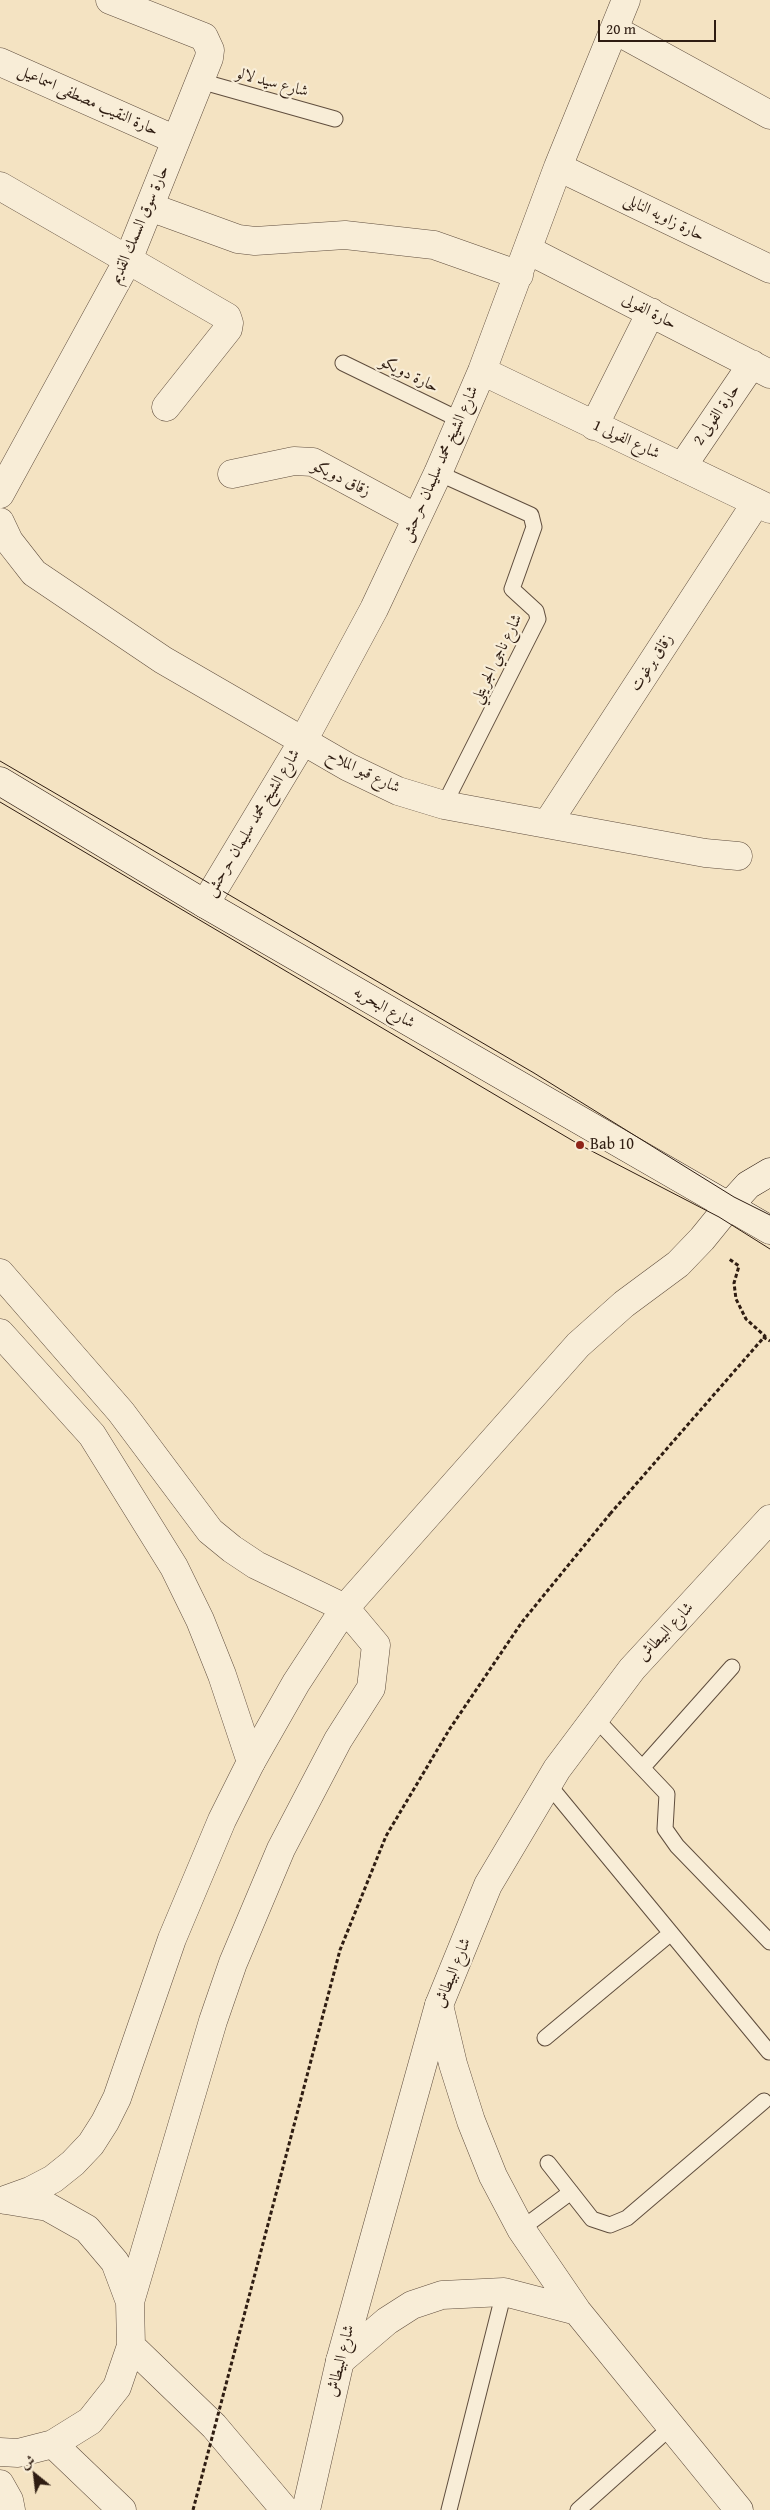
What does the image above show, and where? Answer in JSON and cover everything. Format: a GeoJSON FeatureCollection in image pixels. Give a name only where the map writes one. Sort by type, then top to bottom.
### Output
{"type":"FeatureCollection","features":[{"type":"Feature","properties":{"kind":"street","name":"حارة سوق السمك القديم"},"geometry":{"type":"LineString","coordinates":[[0,494],[128,260],[200,81],[210,50],[204,37],[110,0]]}},
{"type":"Feature","properties":{"kind":"street","name":"شارع الشيخ محمد سليمان حرحش"},"geometry":{"type":"LineString","coordinates":[[204,904],[303,741],[374,609],[438,474],[482,371],[558,167],[626,0]]}},
{"type":"Feature","properties":{"kind":"street"},"geometry":{"type":"LineString","coordinates":[[615,30],[770,115]]}},
{"type":"Feature","properties":{"kind":"street","name":"حارة النقيب مصطفى اسماعيل"},"geometry":{"type":"LineString","coordinates":[[0,62],[176,140]]}},
{"type":"Feature","properties":{"kind":"street","name":"حارة زاويه النابلى"},"geometry":{"type":"LineString","coordinates":[[558,167],[770,269]]}},
{"type":"Feature","properties":{"kind":"street"},"geometry":{"type":"LineString","coordinates":[[0,186],[227,317],[228,329],[166,407]]}},
{"type":"Feature","properties":{"kind":"street","name":"حارة الفولى"},"geometry":{"type":"LineString","coordinates":[[150,207],[238,239],[255,241],[344,235],[434,244],[523,263],[651,312],[761,369]]}},
{"type":"Feature","properties":{"kind":"street"},"geometry":{"type":"LineString","coordinates":[[594,426],[651,312]]}},
{"type":"Feature","properties":{"kind":"street","name":"حارة الفولى 2"},"geometry":{"type":"LineString","coordinates":[[682,467],[761,369]]}},
{"type":"Feature","properties":{"kind":"street","name":"شارع الفولى 1"},"geometry":{"type":"LineString","coordinates":[[482,371],[763,506]]}},
{"type":"Feature","properties":{"kind":"street","name":"زقاق دويكو"},"geometry":{"type":"LineString","coordinates":[[232,474],[294,461],[313,462],[417,518]]}},
{"type":"Feature","properties":{"kind":"street","name":"زقاق برغوت"},"geometry":{"type":"LineString","coordinates":[[548,824],[763,506]]}},
{"type":"Feature","properties":{"kind":"street","name":"شارع قبو الملاح"},"geometry":{"type":"LineString","coordinates":[[0,522],[9,540],[34,572],[163,660],[348,767],[398,791],[444,805],[706,853],[738,856]]}},
{"type":"Feature","properties":{"kind":"street","name":"شارع البحريه"},"geometry":{"type":"LineString","coordinates":[[0,781],[204,904],[770,1230]]}},
{"type":"Feature","properties":{"kind":"street"},"geometry":{"type":"LineString","coordinates":[[2,2200],[30,2192],[53,2179],[92,2144],[106,2122],[172,1939],[196,1879],[251,1762],[296,1683],[345,1608],[578,1344],[624,1304],[678,1264],[702,1239],[734,1197],[767,1172]]}},
{"type":"Feature","properties":{"kind":"street"},"geometry":{"type":"LineString","coordinates":[[0,1273],[121,1412],[210,1531],[256,1565],[345,1608],[376,1645],[370,1688],[338,1740],[281,1849],[233,1963],[213,2021],[130,2302],[131,2346],[117,2387],[90,2421],[53,2444],[18,2453],[0,2452]]}},
{"type":"Feature","properties":{"kind":"street"},"geometry":{"type":"LineString","coordinates":[[0,1333],[92,1435],[174,1567],[200,1620],[222,1675],[251,1762]]}},
{"type":"Feature","properties":{"kind":"street","name":"شارع البيطاش"},"geometry":{"type":"LineString","coordinates":[[306,2510],[340,2361],[439,2005],[488,1885],[548,1784],[632,1669],[770,1519]]}},
{"type":"Feature","properties":{"kind":"street"},"geometry":{"type":"LineString","coordinates":[[439,2005],[452,2064],[471,2121],[493,2176],[522,2229],[577,2311],[739,2510]]}},
{"type":"Feature","properties":{"kind":"street"},"geometry":{"type":"LineString","coordinates":[[2,2200],[48,2207],[87,2229],[115,2262],[130,2302]]}},
{"type":"Feature","properties":{"kind":"street"},"geometry":{"type":"LineString","coordinates":[[340,2361],[387,2321],[412,2305],[442,2295],[504,2292],[577,2311]]}},
{"type":"Feature","properties":{"kind":"street"},"geometry":{"type":"LineString","coordinates":[[131,2346],[214,2426],[285,2510]]}},
{"type":"Feature","properties":{"kind":"street"},"geometry":{"type":"LineString","coordinates":[[53,2444],[122,2510]]}},
{"type":"Feature","properties":{"kind":"street"},"geometry":{"type":"LineString","coordinates":[[0,2484],[9,2500],[11,2510]]}},
{"type":"Feature","properties":{"kind":"lane","name":"شارع سيد لالو"},"geometry":{"type":"LineString","coordinates":[[200,81],[335,118]]}},
{"type":"Feature","properties":{"kind":"lane","name":"حارة دويكو"},"geometry":{"type":"LineString","coordinates":[[343,363],[460,420]]}},
{"type":"Feature","properties":{"kind":"lane","name":"شارع ناجي الجريتلي"},"geometry":{"type":"LineString","coordinates":[[438,474],[531,515],[534,527],[512,589],[536,611],[538,619],[444,805]]}},
{"type":"Feature","properties":{"kind":"lane"},"geometry":{"type":"LineString","coordinates":[[643,1767],[732,1667]]}},
{"type":"Feature","properties":{"kind":"lane"},"geometry":{"type":"LineString","coordinates":[[595,1718],[667,1794],[665,1829],[677,1846],[770,1942]]}},
{"type":"Feature","properties":{"kind":"lane"},"geometry":{"type":"LineString","coordinates":[[548,1784],[769,2052]]}},
{"type":"Feature","properties":{"kind":"lane"},"geometry":{"type":"LineString","coordinates":[[544,2038],[671,1933]]}},
{"type":"Feature","properties":{"kind":"lane"},"geometry":{"type":"LineString","coordinates":[[548,2163],[592,2219],[610,2225],[627,2218],[764,2101]]}},
{"type":"Feature","properties":{"kind":"lane"},"geometry":{"type":"LineString","coordinates":[[522,2229],[571,2192]]}},
{"type":"Feature","properties":{"kind":"lane"},"geometry":{"type":"LineString","coordinates":[[449,2510],[504,2292]]}},
{"type":"Feature","properties":{"kind":"lane"},"geometry":{"type":"LineString","coordinates":[[578,2510],[671,2426]]}},
{"type":"Feature","properties":{"kind":"path"},"geometry":{"type":"LineString","coordinates":[[702,1239],[739,1266],[734,1283],[736,1299],[746,1319],[770,1341]]}},
{"type":"Feature","properties":{"kind":"path"},"geometry":{"type":"LineString","coordinates":[[193,2510],[340,1950],[386,1836],[448,1730],[522,1622],[610,1514],[764,1337]]}},
{"type":"Feature","properties":{"kind":"tram line"},"geometry":{"type":"LineString","coordinates":[[0,761],[534,1073],[734,1197],[770,1215]]}},
{"type":"Feature","properties":{"kind":"tram line"},"geometry":{"type":"LineString","coordinates":[[0,802],[580,1145],[719,1217],[770,1249]]}},
{"type":"Feature","properties":{"kind":"place","name":"Bab 10"},"geometry":{"type":"Point","coordinates":[580,1145]}}]}
